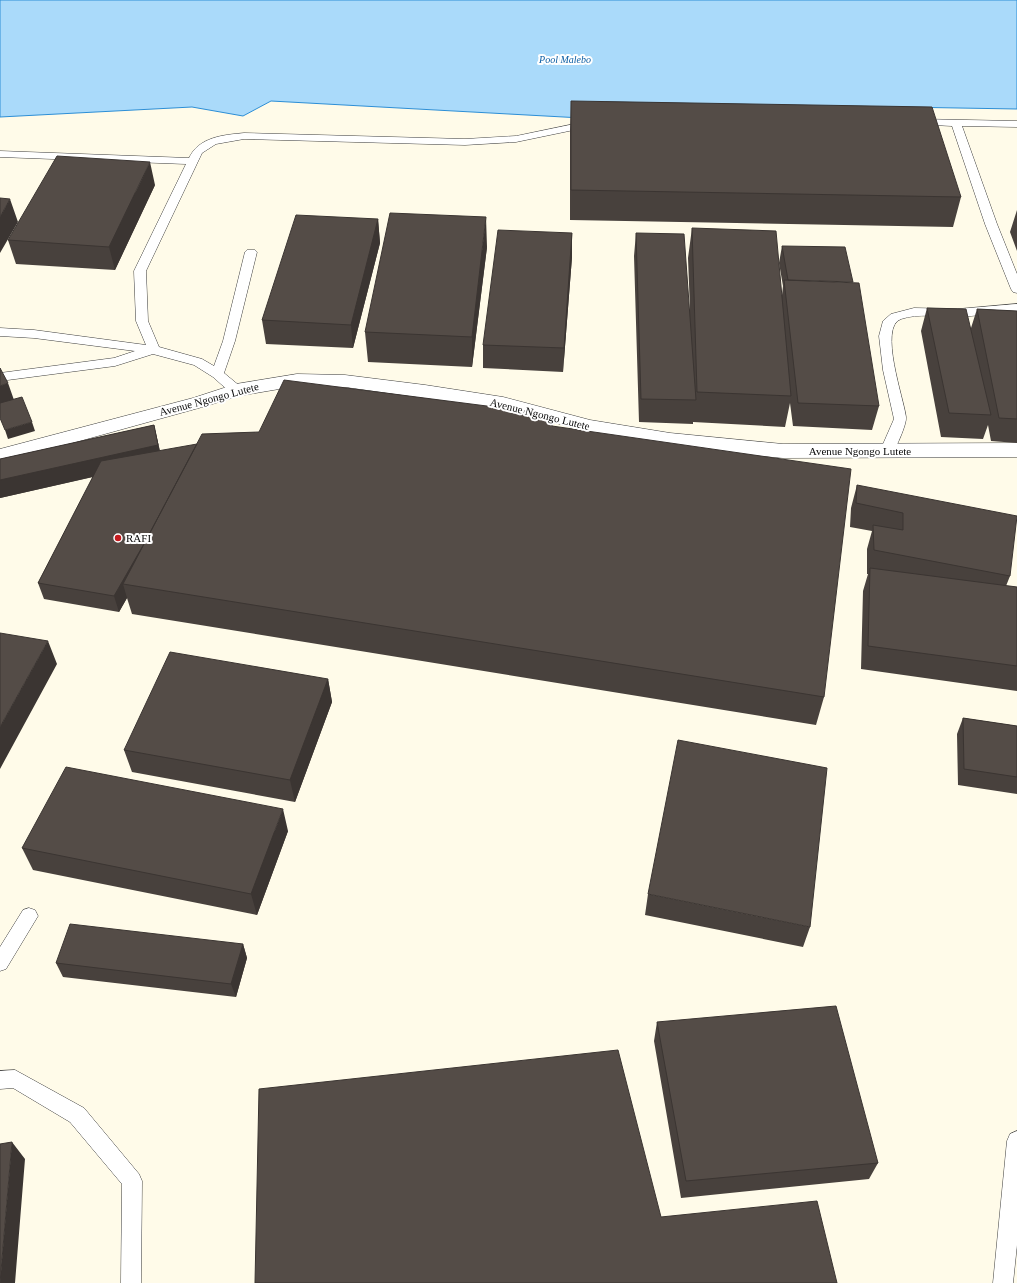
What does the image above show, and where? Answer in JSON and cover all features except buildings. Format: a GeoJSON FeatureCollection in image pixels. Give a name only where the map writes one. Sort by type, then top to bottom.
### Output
{"type":"FeatureCollection","features":[{"type":"Feature","properties":{"kind":"street","name":"Avenue Ngongo Lutete"},"geometry":{"type":"LineString","coordinates":[[0,456],[200,402],[236,390],[297,380],[345,381],[425,391],[503,403],[590,426],[670,440],[783,451],[1017,450]]}},
{"type":"Feature","properties":{"kind":"lane"},"geometry":{"type":"LineString","coordinates":[[908,122],[1017,124]]}},
{"type":"Feature","properties":{"kind":"lane"},"geometry":{"type":"LineString","coordinates":[[154,350],[142,321],[140,270],[192,161],[197,152],[203,146],[219,139],[244,136],[465,142],[516,139],[554,130],[600,123]]}},
{"type":"Feature","properties":{"kind":"lane"},"geometry":{"type":"LineString","coordinates":[[956,123],[991,224],[1017,289]]}},
{"type":"Feature","properties":{"kind":"lane"},"geometry":{"type":"LineString","coordinates":[[0,154],[192,161]]}},
{"type":"Feature","properties":{"kind":"lane"},"geometry":{"type":"LineString","coordinates":[[217,374],[230,341],[251,252]]}},
{"type":"Feature","properties":{"kind":"lane"},"geometry":{"type":"LineString","coordinates":[[887,451],[900,419],[889,370],[884,336],[887,324],[895,317],[914,312],[956,313],[1017,308]]}},
{"type":"Feature","properties":{"kind":"lane"},"geometry":{"type":"LineString","coordinates":[[0,332],[34,334],[154,350],[198,362],[217,374],[236,390]]}},
{"type":"Feature","properties":{"kind":"lane"},"geometry":{"type":"LineString","coordinates":[[0,377],[115,362],[154,350]]}},
{"type":"Feature","properties":{"kind":"lane"},"geometry":{"type":"LineString","coordinates":[[0,963],[29,916]]}},
{"type":"Feature","properties":{"kind":"lane"},"geometry":{"type":"LineString","coordinates":[[0,1080],[15,1079],[77,1115],[132,1181],[131,1283]]}},
{"type":"Feature","properties":{"kind":"lane"},"geometry":{"type":"LineString","coordinates":[[1003,1283],[1017,1141]]}},
{"type":"Feature","properties":{"kind":"water","name":"Pool Malebo"},"geometry":{"type":"Polygon","coordinates":[[[0,0],[1017,0],[1017,109],[606,102],[600,119],[271,101],[243,116],[192,107],[0,117],[0,0]]]}},
{"type":"Feature","properties":{"kind":"place","name":"RAFI"},"geometry":{"type":"Point","coordinates":[118,538]}}]}
